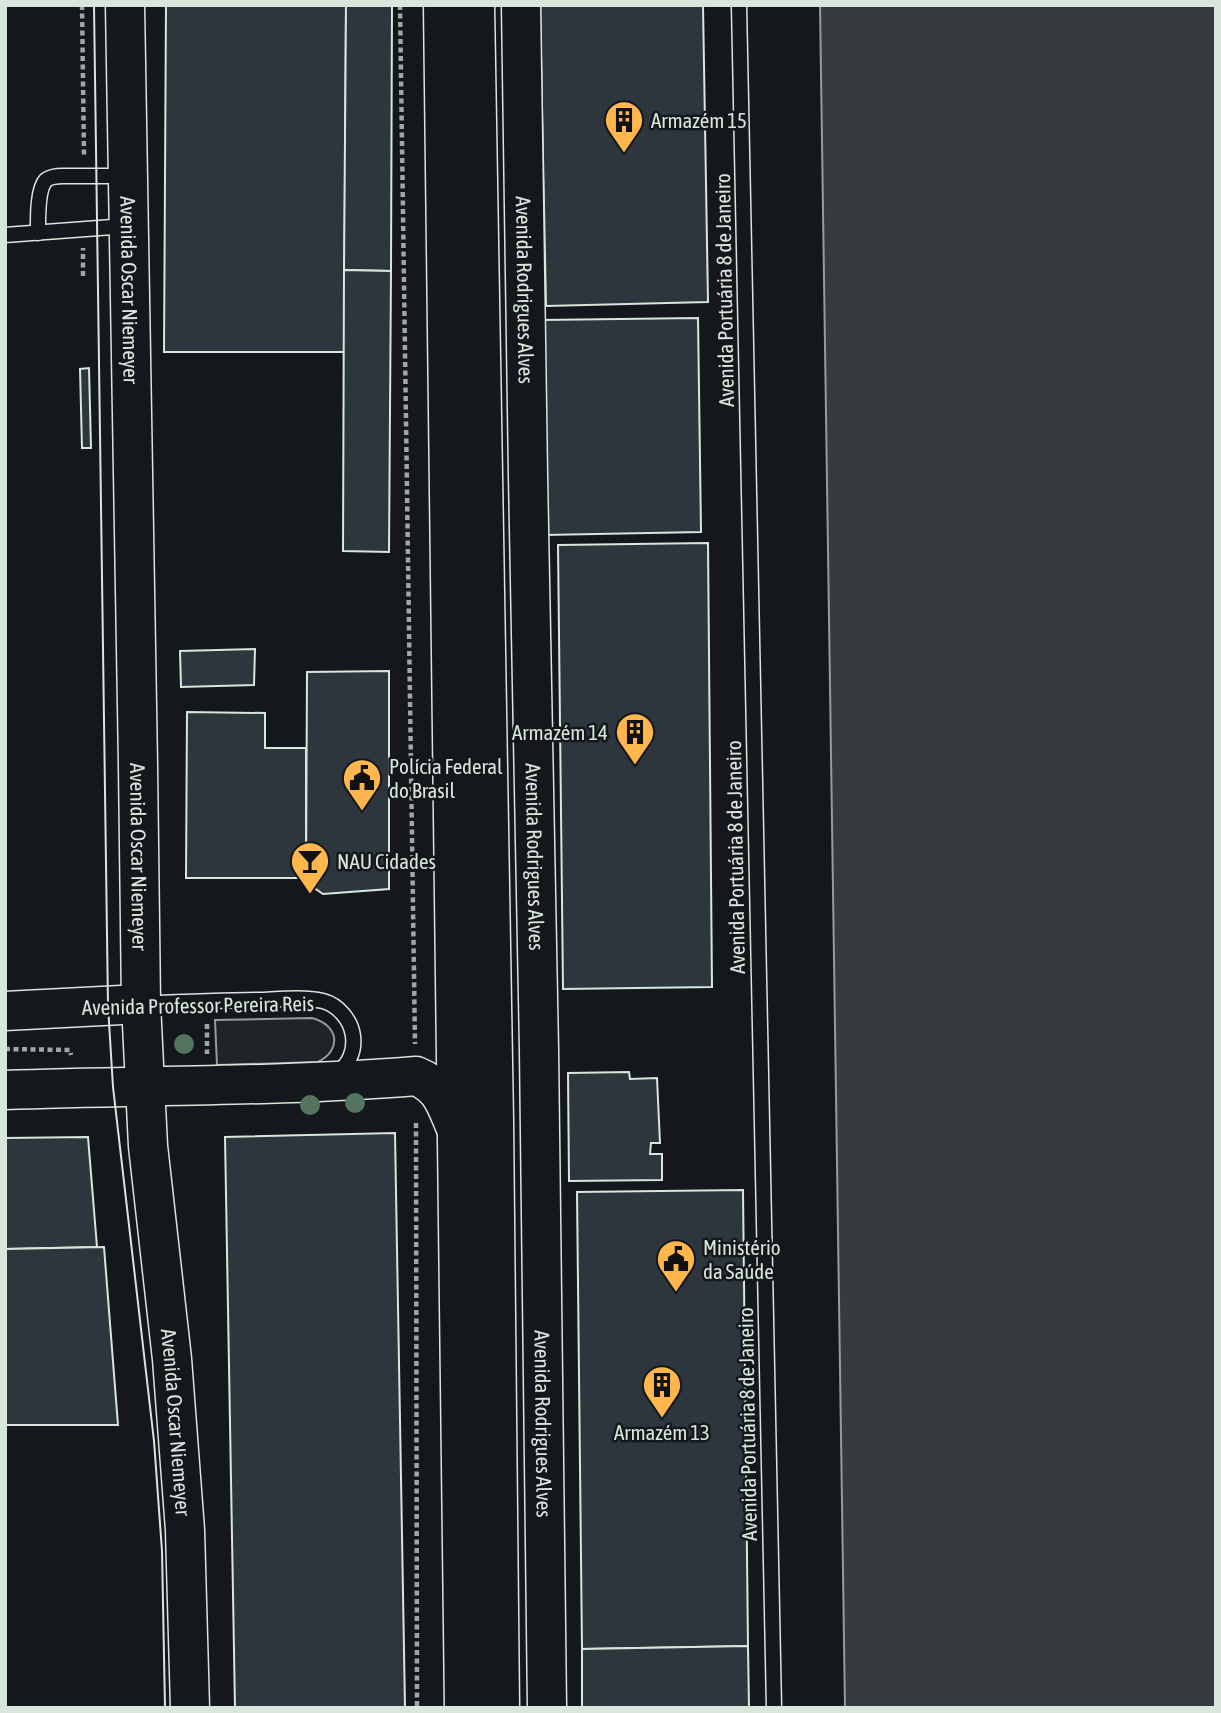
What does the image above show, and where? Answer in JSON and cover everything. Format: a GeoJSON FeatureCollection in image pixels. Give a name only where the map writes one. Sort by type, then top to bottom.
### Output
{"type":"FeatureCollection","features":[{"type":"Feature","properties":{"kind":"main road","name":"Avenida Oscar Niemeyer"},"geometry":{"type":"LineString","coordinates":[[125,5],[141,1004],[148,1146],[172,1359],[185,1530],[190,1708]]}},
{"type":"Feature","properties":{"kind":"main road"},"geometry":{"type":"LineString","coordinates":[[443,5],[464,1708]]}},
{"type":"Feature","properties":{"kind":"main road"},"geometry":{"type":"LineString","coordinates":[[475,5],[500,1708]]}},
{"type":"Feature","properties":{"kind":"main road","name":"Avenida Rodrigues Alves"},"geometry":{"type":"LineString","coordinates":[[521,5],[548,1708]]}},
{"type":"Feature","properties":{"kind":"main road","name":"Avenida Professor Pereira Reis"},"geometry":{"type":"LineString","coordinates":[[5,1011],[141,1004]]}},
{"type":"Feature","properties":{"kind":"main road"},"geometry":{"type":"LineString","coordinates":[[5,1090],[321,1082],[415,1076],[428,1081],[440,1093],[457,1131]]}},
{"type":"Feature","properties":{"kind":"lane","name":"Avenida Portuária 8 de Janeiro"},"geometry":{"type":"LineString","coordinates":[[739,5],[774,1708]]}},
{"type":"Feature","properties":{"kind":"lane"},"geometry":{"type":"LineString","coordinates":[[38,233],[39,202],[46,180],[55,176],[128,176]]}},
{"type":"Feature","properties":{"kind":"lane"},"geometry":{"type":"LineString","coordinates":[[5,235],[128,225]]}},
{"type":"Feature","properties":{"kind":"lane","name":"Avenida Professor Pereira Reis"},"geometry":{"type":"LineString","coordinates":[[141,1004],[270,999],[325,1002],[336,1007],[348,1021],[354,1040],[348,1063],[339,1073],[321,1082]]}},
{"type":"Feature","properties":{"kind":"path"},"geometry":{"type":"LineString","coordinates":[[82,5],[84,176]]}},
{"type":"Feature","properties":{"kind":"path"},"geometry":{"type":"LineString","coordinates":[[400,5],[415,970],[417,1708]]}},
{"type":"Feature","properties":{"kind":"path"},"geometry":{"type":"LineString","coordinates":[[83,276],[84,230]]}},
{"type":"Feature","properties":{"kind":"path"},"geometry":{"type":"LineString","coordinates":[[207,1024],[208,1057]]}},
{"type":"Feature","properties":{"kind":"path"},"geometry":{"type":"LineString","coordinates":[[5,1049],[70,1050],[71,1056]]}},
{"type":"Feature","properties":{"kind":"shaded area"},"geometry":{"type":"Polygon","coordinates":[[[820,5],[1216,5],[1216,1708],[845,1708],[820,5]]]}},
{"type":"Feature","properties":{"kind":"shaded area"},"geometry":{"type":"Polygon","coordinates":[[[312,1018],[328,1026],[334,1038],[331,1051],[318,1062],[217,1065],[215,1020],[312,1018]]]}},
{"type":"Feature","properties":{"kind":"building"},"geometry":{"type":"Polygon","coordinates":[[[166,5],[346,5],[344,352],[164,352],[166,5]]]}},
{"type":"Feature","properties":{"kind":"building"},"geometry":{"type":"Polygon","coordinates":[[[346,5],[392,5],[391,271],[344,270],[346,5]]]}},
{"type":"Feature","properties":{"kind":"building","name":"Armazém 15"},"geometry":{"type":"Polygon","coordinates":[[[540,5],[703,5],[708,302],[546,306],[540,5]]]}},
{"type":"Feature","properties":{"kind":"building"},"geometry":{"type":"Polygon","coordinates":[[[344,270],[391,271],[389,552],[343,551],[344,270]]]}},
{"type":"Feature","properties":{"kind":"building"},"geometry":{"type":"Polygon","coordinates":[[[698,318],[701,532],[544,535],[541,320],[698,318]]]}},
{"type":"Feature","properties":{"kind":"building"},"geometry":{"type":"Polygon","coordinates":[[[89,368],[91,448],[82,448],[80,369],[89,368]]]}},
{"type":"Feature","properties":{"kind":"building","name":"Armazém 14"},"geometry":{"type":"Polygon","coordinates":[[[708,543],[712,987],[563,989],[558,545],[708,543]]]}},
{"type":"Feature","properties":{"kind":"building"},"geometry":{"type":"Polygon","coordinates":[[[255,649],[254,685],[181,687],[180,651],[255,649]]]}},
{"type":"Feature","properties":{"kind":"building"},"geometry":{"type":"Polygon","coordinates":[[[389,671],[389,889],[323,894],[310,885],[306,878],[307,672],[389,671]]]}},
{"type":"Feature","properties":{"kind":"building"},"geometry":{"type":"Polygon","coordinates":[[[187,712],[265,713],[265,748],[306,748],[306,878],[186,878],[187,712]]]}},
{"type":"Feature","properties":{"kind":"building"},"geometry":{"type":"Polygon","coordinates":[[[629,1072],[630,1079],[657,1078],[660,1143],[651,1143],[650,1154],[662,1154],[662,1180],[569,1181],[568,1073],[629,1072]]]}},
{"type":"Feature","properties":{"kind":"building"},"geometry":{"type":"Polygon","coordinates":[[[395,1133],[405,1708],[235,1708],[225,1137],[395,1133]]]}},
{"type":"Feature","properties":{"kind":"building"},"geometry":{"type":"Polygon","coordinates":[[[88,1137],[97,1247],[5,1249],[5,1138],[88,1137]]]}},
{"type":"Feature","properties":{"kind":"building","name":"Armazém 13"},"geometry":{"type":"Polygon","coordinates":[[[743,1190],[748,1646],[582,1649],[577,1192],[743,1190]]]}},
{"type":"Feature","properties":{"kind":"building"},"geometry":{"type":"Polygon","coordinates":[[[104,1247],[118,1425],[5,1425],[5,1249],[104,1247]]]}},
{"type":"Feature","properties":{"kind":"building"},"geometry":{"type":"Polygon","coordinates":[[[748,1646],[749,1708],[582,1708],[582,1649],[748,1646]]]}},
{"type":"Feature","properties":{"kind":"tram line"},"geometry":{"type":"LineString","coordinates":[[94,5],[108,1006],[113,1087],[154,1441],[162,1551],[165,1708]]}},
{"type":"Feature","properties":{"kind":"place","name":"Armazém 15"},"geometry":{"type":"Point","coordinates":[624,154]}},
{"type":"Feature","properties":{"kind":"place","name":"Armazém 14"},"geometry":{"type":"Point","coordinates":[635,766]}},
{"type":"Feature","properties":{"kind":"place","name":"Polícia Federal do Brasil"},"geometry":{"type":"Point","coordinates":[362,812]}},
{"type":"Feature","properties":{"kind":"place","name":"NAU Cidades"},"geometry":{"type":"Point","coordinates":[310,895]}},
{"type":"Feature","properties":{"kind":"place","name":"Ministério da Saúde"},"geometry":{"type":"Point","coordinates":[676,1293]}},
{"type":"Feature","properties":{"kind":"place","name":"Armazém 13"},"geometry":{"type":"Point","coordinates":[662,1419]}}]}
